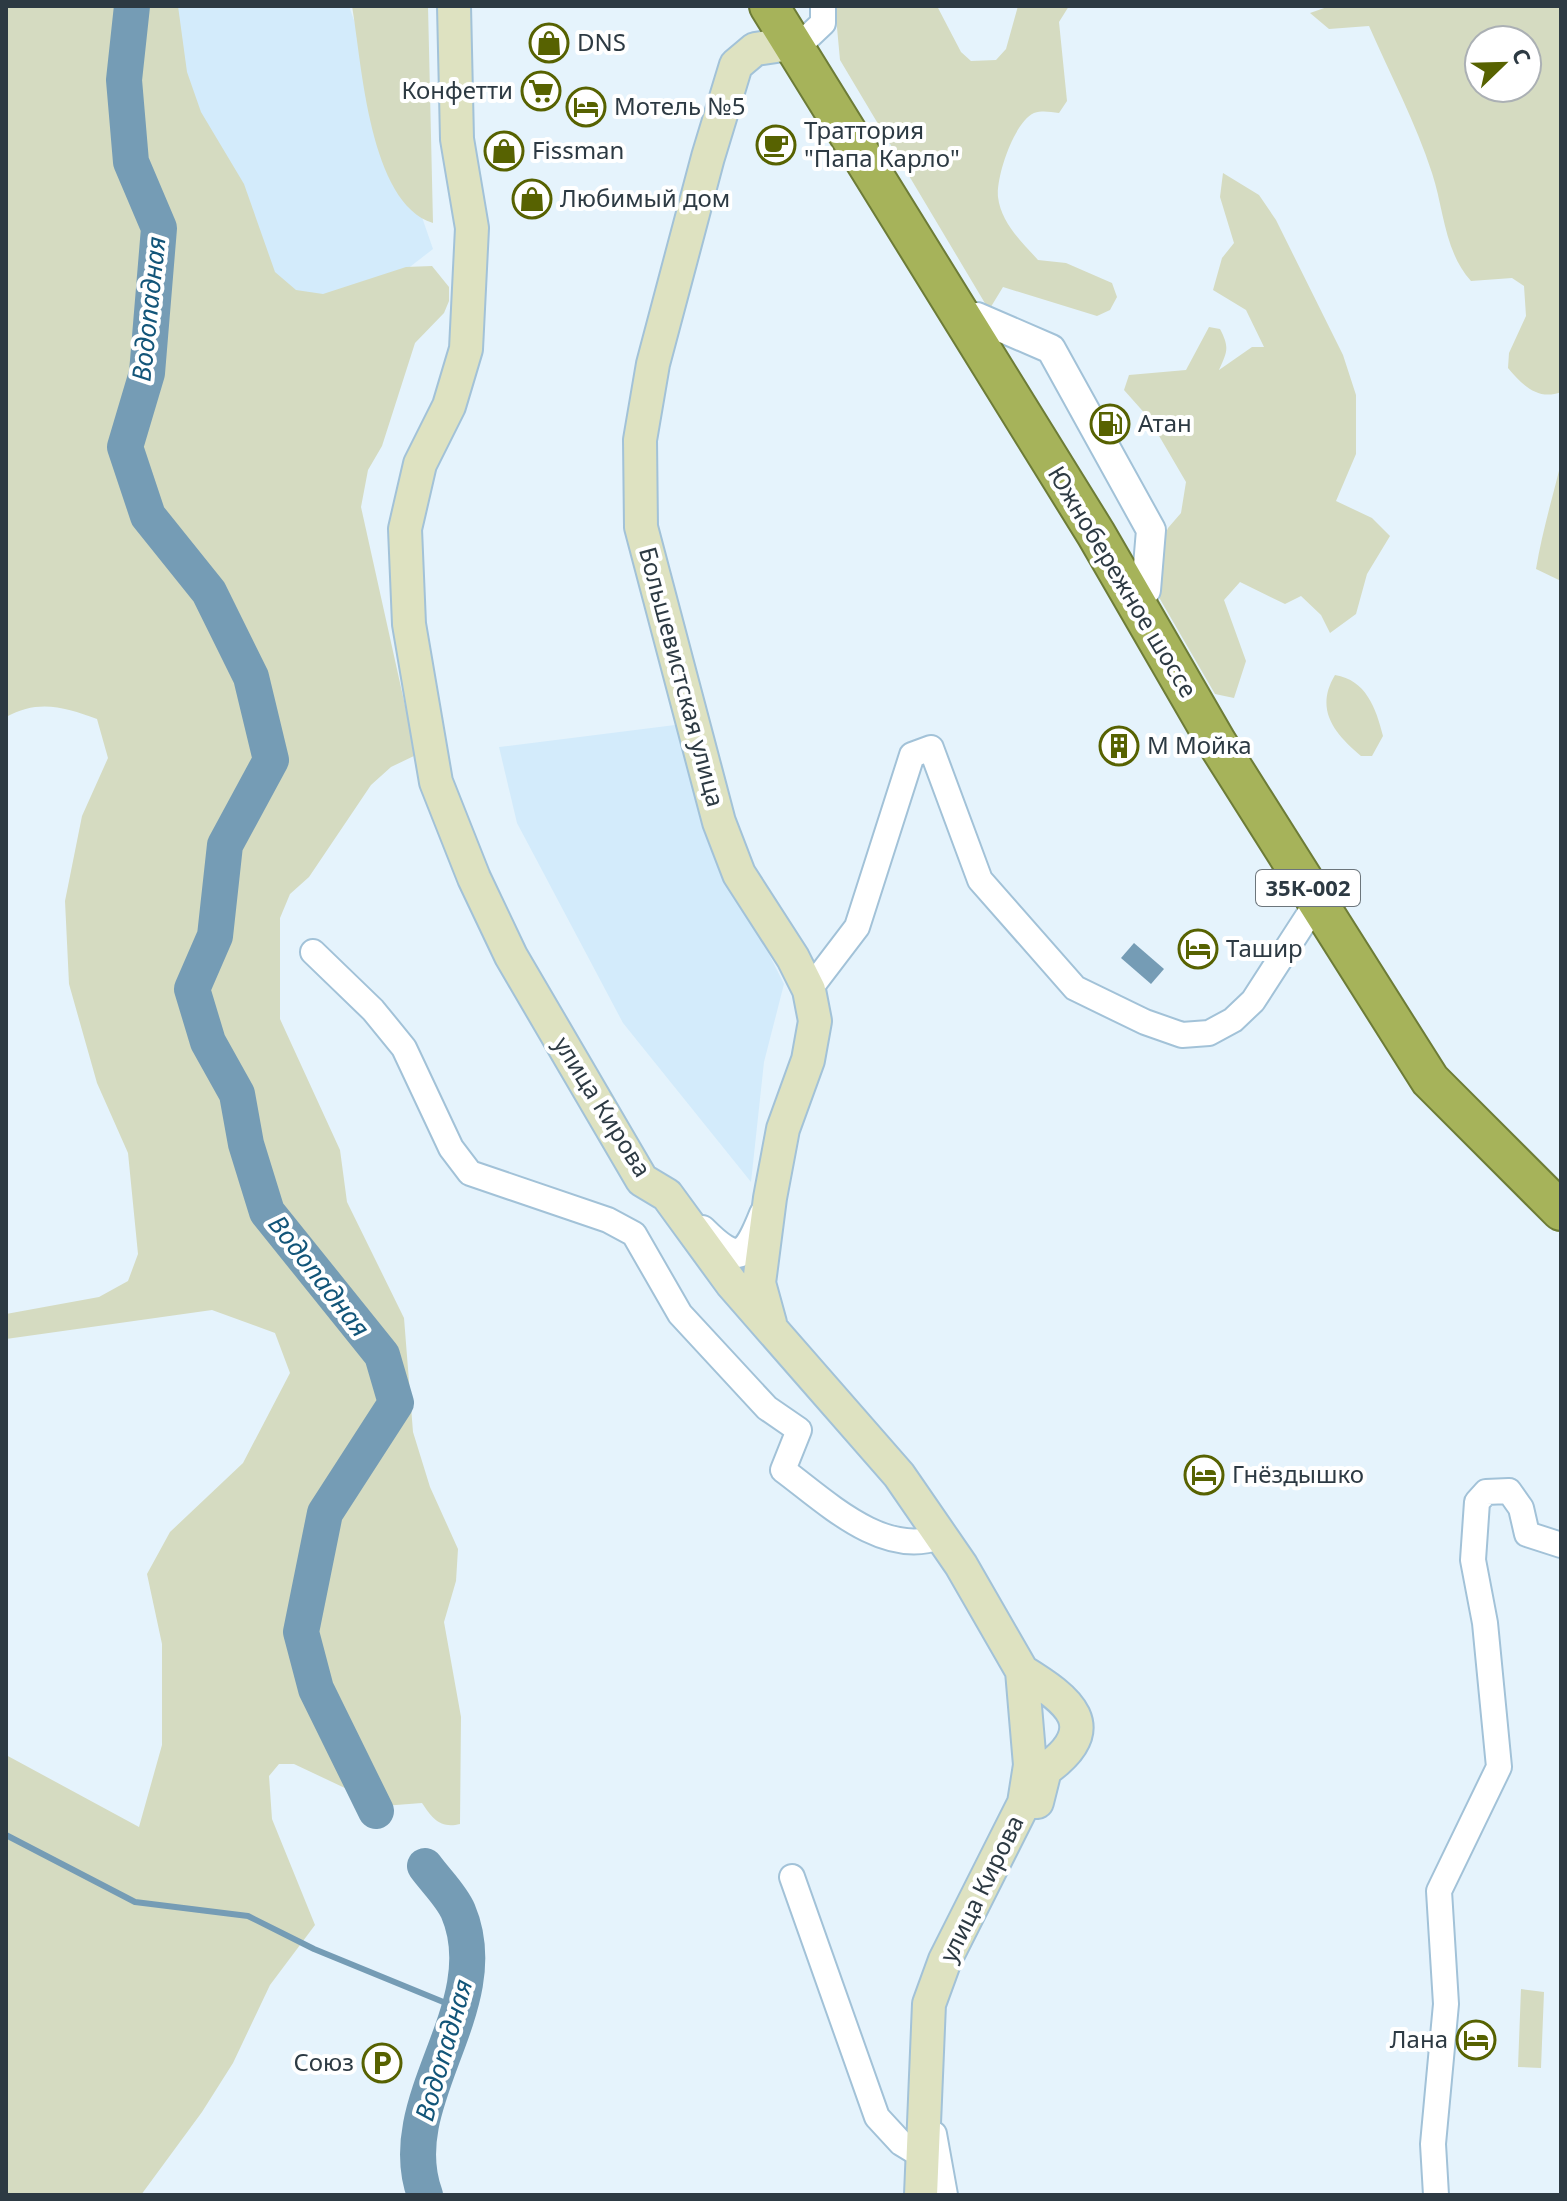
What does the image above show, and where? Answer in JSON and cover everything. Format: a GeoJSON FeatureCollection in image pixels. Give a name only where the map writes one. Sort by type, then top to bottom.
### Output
{"type":"FeatureCollection","features":[{"type":"Feature","properties":{"kind":"highway","name":"Южнобережное шоссе"},"geometry":{"type":"LineString","coordinates":[[769,6],[810,28],[1217,743],[1430,1080],[1561,1211]]}},
{"type":"Feature","properties":{"kind":"highway","name":"Южнобережное шоссе"},"geometry":{"type":"LineString","coordinates":[[785,6],[810,28],[977,317],[1146,590],[1226,730],[1440,1067],[1561,1188]]}},
{"type":"Feature","properties":{"kind":"main road","name":"улица Кирова"},"geometry":{"type":"LineString","coordinates":[[454,6],[457,139],[472,228],[466,349],[449,406],[420,464],[405,529],[409,624],[436,782],[474,878],[511,956],[642,1180],[667,1195],[732,1284],[899,1475],[1005,1637],[1022,1671],[1037,1768],[1024,1803],[945,1960],[929,2004],[921,2195]]}},
{"type":"Feature","properties":{"kind":"main road","name":"Большевистская улица"},"geometry":{"type":"LineString","coordinates":[[772,1330],[759,1283],[770,1198],[783,1129],[808,1060],[815,1021],[809,990],[793,958],[739,874],[719,822],[641,527],[640,440],[653,364],[736,65],[755,49],[810,28]]}},
{"type":"Feature","properties":{"kind":"main road"},"geometry":{"type":"LineString","coordinates":[[924,2151],[931,2114],[940,2006],[954,1967],[1037,1804],[1037,1768],[1067,1754],[1077,1736],[1075,1711],[1058,1693],[1022,1671]]}},
{"type":"Feature","properties":{"kind":"street"},"geometry":{"type":"LineString","coordinates":[[809,990],[857,927],[912,755],[931,748],[980,880],[1075,988],[1145,1022],[1182,1035],[1209,1033],[1233,1020],[1253,1001],[1317,902]]}},
{"type":"Feature","properties":{"kind":"street"},"geometry":{"type":"LineString","coordinates":[[313,952],[373,1010],[404,1048],[451,1148],[470,1173],[608,1220],[634,1234],[680,1314],[767,1408],[799,1430],[783,1470],[855,1523],[898,1541],[927,1542],[939,1537]]}},
{"type":"Feature","properties":{"kind":"street"},"geometry":{"type":"LineString","coordinates":[[667,1195],[724,1252],[738,1253],[751,1245],[770,1198]]}},
{"type":"Feature","properties":{"kind":"street"},"geometry":{"type":"LineString","coordinates":[[1436,2195],[1433,2144],[1446,2004],[1439,1891],[1499,1767],[1485,1623],[1473,1560],[1477,1502],[1486,1492],[1509,1491],[1521,1508],[1527,1534],[1561,1545]]}},
{"type":"Feature","properties":{"kind":"street"},"geometry":{"type":"LineString","coordinates":[[792,1877],[877,2117],[901,2143],[924,2151]]}},
{"type":"Feature","properties":{"kind":"street"},"geometry":{"type":"LineString","coordinates":[[931,2114],[945,2195]]}},
{"type":"Feature","properties":{"kind":"shaded area"},"geometry":{"type":"Polygon","coordinates":[[[158,6],[349,6],[433,249],[282,366],[158,6]]]}},
{"type":"Feature","properties":{"kind":"shaded area"},"geometry":{"type":"Polygon","coordinates":[[[683,724],[721,859],[784,984],[764,1062],[751,1182],[623,1023],[517,823],[499,747],[683,724]]]}},
{"type":"Feature","properties":{"kind":"shaded area"},"geometry":{"type":"Polygon","coordinates":[[[1134,943],[1164,969],[1151,984],[1121,958],[1134,943]]]}},
{"type":"Feature","properties":{"kind":"green space"},"geometry":{"type":"Polygon","coordinates":[[[6,6],[178,6],[187,72],[201,112],[244,184],[275,272],[296,290],[323,294],[406,267],[432,266],[449,287],[449,301],[444,313],[415,343],[382,446],[368,470],[361,507],[416,755],[391,767],[371,785],[309,877],[290,894],[280,918],[280,1019],[340,1150],[347,1202],[404,1318],[413,1432],[430,1487],[458,1549],[456,1581],[444,1622],[461,1717],[460,1824],[442,1824],[422,1803],[383,1806],[294,1764],[279,1764],[269,1776],[272,1819],[315,1925],[270,1985],[233,2063],[202,2112],[141,2195],[6,2195],[6,1755],[139,1827],[162,1745],[162,1644],[147,1574],[170,1532],[243,1463],[290,1373],[275,1333],[212,1310],[6,1339],[6,1314],[99,1297],[128,1281],[138,1254],[128,1153],[97,1083],[69,984],[65,901],[82,816],[108,758],[97,719],[52,707],[29,708],[6,717],[6,6]]]}},
{"type":"Feature","properties":{"kind":"green space"},"geometry":{"type":"Polygon","coordinates":[[[352,6],[428,6],[433,223],[412,210],[395,189],[382,161],[365,95],[352,6]]]}},
{"type":"Feature","properties":{"kind":"green space"},"geometry":{"type":"Polygon","coordinates":[[[835,6],[937,6],[961,52],[971,61],[996,60],[1006,49],[1018,6],[1069,6],[1059,22],[1067,101],[1059,113],[1034,113],[1020,127],[1003,164],[998,197],[1008,224],[1038,260],[1066,263],[1112,283],[1117,297],[1110,310],[1097,316],[1003,287],[989,310],[840,60],[835,6]]]}},
{"type":"Feature","properties":{"kind":"green space"},"geometry":{"type":"Polygon","coordinates":[[[1330,6],[1561,6],[1561,392],[1545,394],[1531,390],[1508,368],[1509,353],[1526,316],[1524,286],[1512,278],[1471,281],[1462,269],[1450,243],[1426,154],[1369,26],[1329,29],[1310,13],[1330,6]]]}},
{"type":"Feature","properties":{"kind":"green space"},"geometry":{"type":"Polygon","coordinates":[[[1223,173],[1259,195],[1276,220],[1343,355],[1356,395],[1356,454],[1336,501],[1372,518],[1390,536],[1367,574],[1356,614],[1330,633],[1321,615],[1301,596],[1285,604],[1240,582],[1224,600],[1246,661],[1234,698],[1215,694],[1153,587],[1158,553],[1168,528],[1181,513],[1186,482],[1148,417],[1124,390],[1129,375],[1186,370],[1209,327],[1220,329],[1225,341],[1225,354],[1219,370],[1252,347],[1264,347],[1246,310],[1213,290],[1222,258],[1234,243],[1220,197],[1223,173]]]}},
{"type":"Feature","properties":{"kind":"green space"},"geometry":{"type":"Polygon","coordinates":[[[1561,463],[1561,581],[1536,569],[1561,463]]]}},
{"type":"Feature","properties":{"kind":"green space"},"geometry":{"type":"Polygon","coordinates":[[[1335,675],[1355,683],[1373,706],[1383,736],[1372,756],[1361,756],[1343,739],[1330,720],[1327,699],[1335,675]]]}},
{"type":"Feature","properties":{"kind":"green space"},"geometry":{"type":"Polygon","coordinates":[[[1521,1989],[1544,1992],[1541,2068],[1518,2067],[1521,1989]]]}},
{"type":"Feature","properties":{"kind":"waterway","name":"Водопадная"},"geometry":{"type":"LineString","coordinates":[[132,6],[124,80],[131,162],[159,228],[147,373],[125,447],[148,516],[209,592],[251,677],[271,760],[225,845],[215,936],[192,989],[208,1042],[237,1094],[246,1144],[267,1212],[382,1355],[396,1403],[325,1513],[301,1632],[316,1689],[376,1811]]}},
{"type":"Feature","properties":{"kind":"waterway"},"geometry":{"type":"LineString","coordinates":[[6,1835],[135,1902],[248,1916],[314,1949],[458,2008]]}},
{"type":"Feature","properties":{"kind":"waterway","name":"Водопадная"},"geometry":{"type":"LineString","coordinates":[[425,1866],[455,1905],[467,1947],[465,1983],[456,2018],[421,2124],[418,2159],[425,2195]]}},
{"type":"Feature","properties":{"kind":"place","name":"DNS"},"geometry":{"type":"Point","coordinates":[549,43]}},
{"type":"Feature","properties":{"kind":"place","name":"Конфетти"},"geometry":{"type":"Point","coordinates":[541,91]}},
{"type":"Feature","properties":{"kind":"place","name":"Мотель №5"},"geometry":{"type":"Point","coordinates":[586,107]}},
{"type":"Feature","properties":{"kind":"place","name":"Траттория \"Папа Карло\""},"geometry":{"type":"Point","coordinates":[776,145]}},
{"type":"Feature","properties":{"kind":"place","name":"Fissman"},"geometry":{"type":"Point","coordinates":[504,151]}},
{"type":"Feature","properties":{"kind":"place","name":"Любимый дом"},"geometry":{"type":"Point","coordinates":[532,199]}},
{"type":"Feature","properties":{"kind":"place","name":"Атан"},"geometry":{"type":"Point","coordinates":[1110,424]}},
{"type":"Feature","properties":{"kind":"place","name":"М Мойка"},"geometry":{"type":"Point","coordinates":[1119,746]}},
{"type":"Feature","properties":{"kind":"place","name":"Ташир"},"geometry":{"type":"Point","coordinates":[1198,949]}},
{"type":"Feature","properties":{"kind":"place","name":"Гнёздышко"},"geometry":{"type":"Point","coordinates":[1204,1475]}},
{"type":"Feature","properties":{"kind":"place","name":"Лана"},"geometry":{"type":"Point","coordinates":[1476,2040]}},
{"type":"Feature","properties":{"kind":"place","name":"Союз"},"geometry":{"type":"Point","coordinates":[382,2063]}}]}
